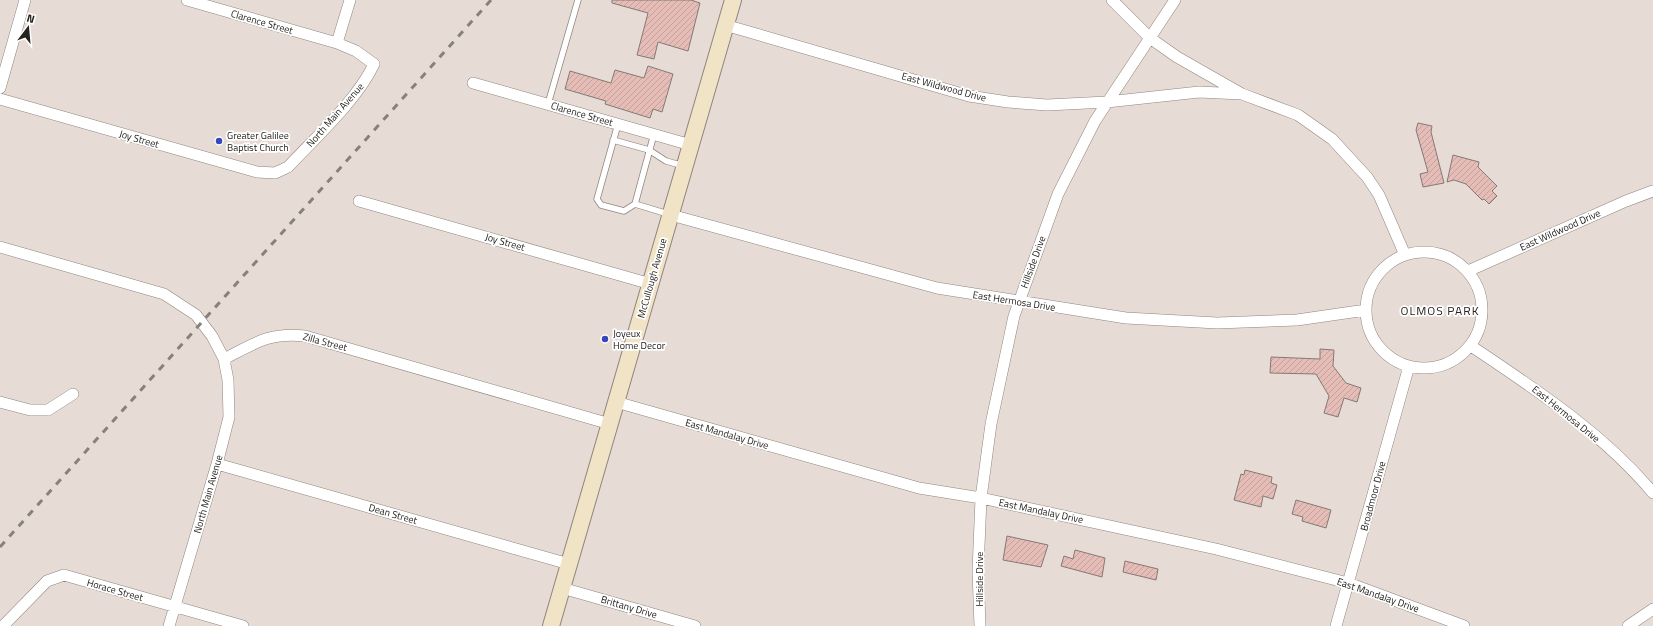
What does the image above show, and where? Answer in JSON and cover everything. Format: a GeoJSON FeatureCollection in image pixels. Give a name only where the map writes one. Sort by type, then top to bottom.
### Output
{"type":"FeatureCollection","features":[{"type":"Feature","properties":{"kind":"main road","name":"McCullough Avenue"},"geometry":{"type":"LineString","coordinates":[[551,626],[732,0]]}},
{"type":"Feature","properties":{"kind":"street"},"geometry":{"type":"LineString","coordinates":[[0,88],[25,0]]}},
{"type":"Feature","properties":{"kind":"street","name":"Clarence Street"},"geometry":{"type":"LineString","coordinates":[[187,0],[337,43]]}},
{"type":"Feature","properties":{"kind":"street"},"geometry":{"type":"LineString","coordinates":[[337,43],[350,0]]}},
{"type":"Feature","properties":{"kind":"street","name":"East Wildwood Drive"},"geometry":{"type":"LineString","coordinates":[[1112,0],[1150,38],[1177,57],[1242,94],[1298,116],[1332,139],[1346,152],[1367,176],[1379,195],[1405,255]]}},
{"type":"Feature","properties":{"kind":"street","name":"Hillside Drive"},"geometry":{"type":"LineString","coordinates":[[980,626],[978,571],[981,498],[990,424],[1019,302],[1058,194],[1107,102],[1175,0]]}},
{"type":"Feature","properties":{"kind":"street","name":"East Wildwood Drive"},"geometry":{"type":"LineString","coordinates":[[726,25],[968,96],[1008,102],[1047,105],[1107,102],[1199,92],[1242,94]]}},
{"type":"Feature","properties":{"kind":"street","name":"North Main Avenue"},"geometry":{"type":"LineString","coordinates":[[279,171],[288,167],[355,93],[374,64],[367,58],[337,43]]}},
{"type":"Feature","properties":{"kind":"street","name":"Clarence Street"},"geometry":{"type":"LineString","coordinates":[[473,84],[691,145]]}},
{"type":"Feature","properties":{"kind":"street","name":"Joy Street"},"geometry":{"type":"LineString","coordinates":[[0,99],[257,172],[275,173],[279,171]]}},
{"type":"Feature","properties":{"kind":"street","name":"East Wildwood Drive"},"geometry":{"type":"LineString","coordinates":[[1468,271],[1626,201],[1653,191]]}},
{"type":"Feature","properties":{"kind":"street","name":"Joy Street"},"geometry":{"type":"LineString","coordinates":[[359,201],[651,284]]}},
{"type":"Feature","properties":{"kind":"street","name":"East Hermosa Drive"},"geometry":{"type":"LineString","coordinates":[[671,215],[937,288],[1126,318],[1217,323],[1297,320],[1366,310]]}},
{"type":"Feature","properties":{"kind":"street"},"geometry":{"type":"LineString","coordinates":[[0,247],[164,294],[196,315],[212,336],[224,359]]}},
{"type":"Feature","properties":{"kind":"street"},"geometry":{"type":"LineString","coordinates":[[1420,252],[1434,252],[1453,259],[1468,271],[1476,282],[1481,294],[1483,308],[1480,328],[1471,346],[1464,353],[1448,364],[1428,368],[1408,366],[1391,358],[1378,345],[1368,328],[1366,310],[1367,295],[1372,282],[1381,270],[1392,261],[1405,255],[1420,252]]}},
{"type":"Feature","properties":{"kind":"street","name":"Zilla Street"},"geometry":{"type":"LineString","coordinates":[[224,359],[261,340],[274,336],[290,334],[305,336],[610,424]]}},
{"type":"Feature","properties":{"kind":"street","name":"East Hermosa Drive"},"geometry":{"type":"LineString","coordinates":[[1471,346],[1537,390],[1593,435],[1653,493]]}},
{"type":"Feature","properties":{"kind":"street","name":"North Main Avenue"},"geometry":{"type":"LineString","coordinates":[[169,626],[217,464],[229,417],[228,380],[224,359]]}},
{"type":"Feature","properties":{"kind":"street","name":"Broadmoor Drive"},"geometry":{"type":"LineString","coordinates":[[1336,626],[1408,366]]}},
{"type":"Feature","properties":{"kind":"street"},"geometry":{"type":"LineString","coordinates":[[0,402],[30,410],[48,410],[73,394]]}},
{"type":"Feature","properties":{"kind":"street","name":"East Mandalay Drive"},"geometry":{"type":"LineString","coordinates":[[616,402],[919,488],[981,498],[1216,549],[1348,583],[1464,626]]}},
{"type":"Feature","properties":{"kind":"street","name":"Dean Street"},"geometry":{"type":"LineString","coordinates":[[217,464],[569,564]]}},
{"type":"Feature","properties":{"kind":"street","name":"Horace Street"},"geometry":{"type":"LineString","coordinates":[[3,625],[47,581],[56,576],[64,575],[243,626]]}},
{"type":"Feature","properties":{"kind":"street","name":"Brittany Drive"},"geometry":{"type":"LineString","coordinates":[[562,588],[695,626]]}},
{"type":"Feature","properties":{"kind":"street"},"geometry":{"type":"LineString","coordinates":[[1628,626],[1653,609]]}},
{"type":"Feature","properties":{"kind":"lane"},"geometry":{"type":"LineString","coordinates":[[548,104],[578,0]]}},
{"type":"Feature","properties":{"kind":"lane"},"geometry":{"type":"LineString","coordinates":[[618,124],[597,199],[601,205],[624,211],[634,204],[654,134]]}},
{"type":"Feature","properties":{"kind":"lane"},"geometry":{"type":"LineString","coordinates":[[614,140],[650,150],[666,161],[685,166]]}},
{"type":"Feature","properties":{"kind":"lane"},"geometry":{"type":"LineString","coordinates":[[634,204],[671,215]]}},
{"type":"Feature","properties":{"kind":"building"},"geometry":{"type":"Polygon","coordinates":[[[612,0],[691,0],[700,3],[688,51],[658,42],[654,59],[637,55],[648,13],[612,3],[612,0]]]}},
{"type":"Feature","properties":{"kind":"building"},"geometry":{"type":"Polygon","coordinates":[[[648,66],[673,74],[662,112],[653,109],[650,118],[605,104],[606,101],[565,89],[570,71],[611,83],[615,70],[644,78],[648,66]]]}},
{"type":"Feature","properties":{"kind":"building"},"geometry":{"type":"Polygon","coordinates":[[[1418,123],[1432,126],[1431,132],[1444,183],[1423,187],[1420,174],[1428,172],[1416,130],[1418,123]]]}},
{"type":"Feature","properties":{"kind":"building"},"geometry":{"type":"Polygon","coordinates":[[[1453,155],[1479,162],[1478,167],[1497,186],[1492,191],[1497,196],[1489,204],[1484,199],[1482,200],[1466,184],[1454,180],[1447,182],[1453,155]]]}},
{"type":"Feature","properties":{"kind":"building"},"geometry":{"type":"Polygon","coordinates":[[[1320,349],[1334,350],[1333,366],[1346,383],[1361,388],[1357,402],[1344,398],[1338,417],[1324,413],[1329,396],[1316,374],[1270,373],[1271,357],[1320,359],[1320,349]]]}},
{"type":"Feature","properties":{"kind":"building"},"geometry":{"type":"Polygon","coordinates":[[[1245,470],[1272,477],[1271,483],[1277,485],[1273,499],[1263,496],[1261,507],[1234,500],[1241,474],[1244,475],[1245,470]]]}},
{"type":"Feature","properties":{"kind":"building"},"geometry":{"type":"Polygon","coordinates":[[[1296,500],[1331,510],[1326,528],[1302,521],[1303,517],[1292,514],[1296,500]]]}},
{"type":"Feature","properties":{"kind":"building"},"geometry":{"type":"Polygon","coordinates":[[[1007,536],[1048,545],[1041,567],[1003,560],[1007,536]]]}},
{"type":"Feature","properties":{"kind":"building"},"geometry":{"type":"Polygon","coordinates":[[[1075,550],[1105,558],[1102,577],[1061,566],[1064,556],[1073,559],[1075,550]]]}},
{"type":"Feature","properties":{"kind":"building"},"geometry":{"type":"Polygon","coordinates":[[[1125,561],[1158,569],[1156,580],[1123,572],[1125,561]]]}},
{"type":"Feature","properties":{"kind":"railway"},"geometry":{"type":"LineString","coordinates":[[0,547],[491,0]]}},
{"type":"Feature","properties":{"kind":"place","name":"Greater Galilee Baptist Church"},"geometry":{"type":"Point","coordinates":[219,141]}},
{"type":"Feature","properties":{"kind":"place","name":"Joyeux Home Decor"},"geometry":{"type":"Point","coordinates":[605,339]}},
{"type":"Feature","properties":{"kind":"district","name":"OLMOS PARK"},"geometry":{"type":"Point","coordinates":[1440,310]}}]}
